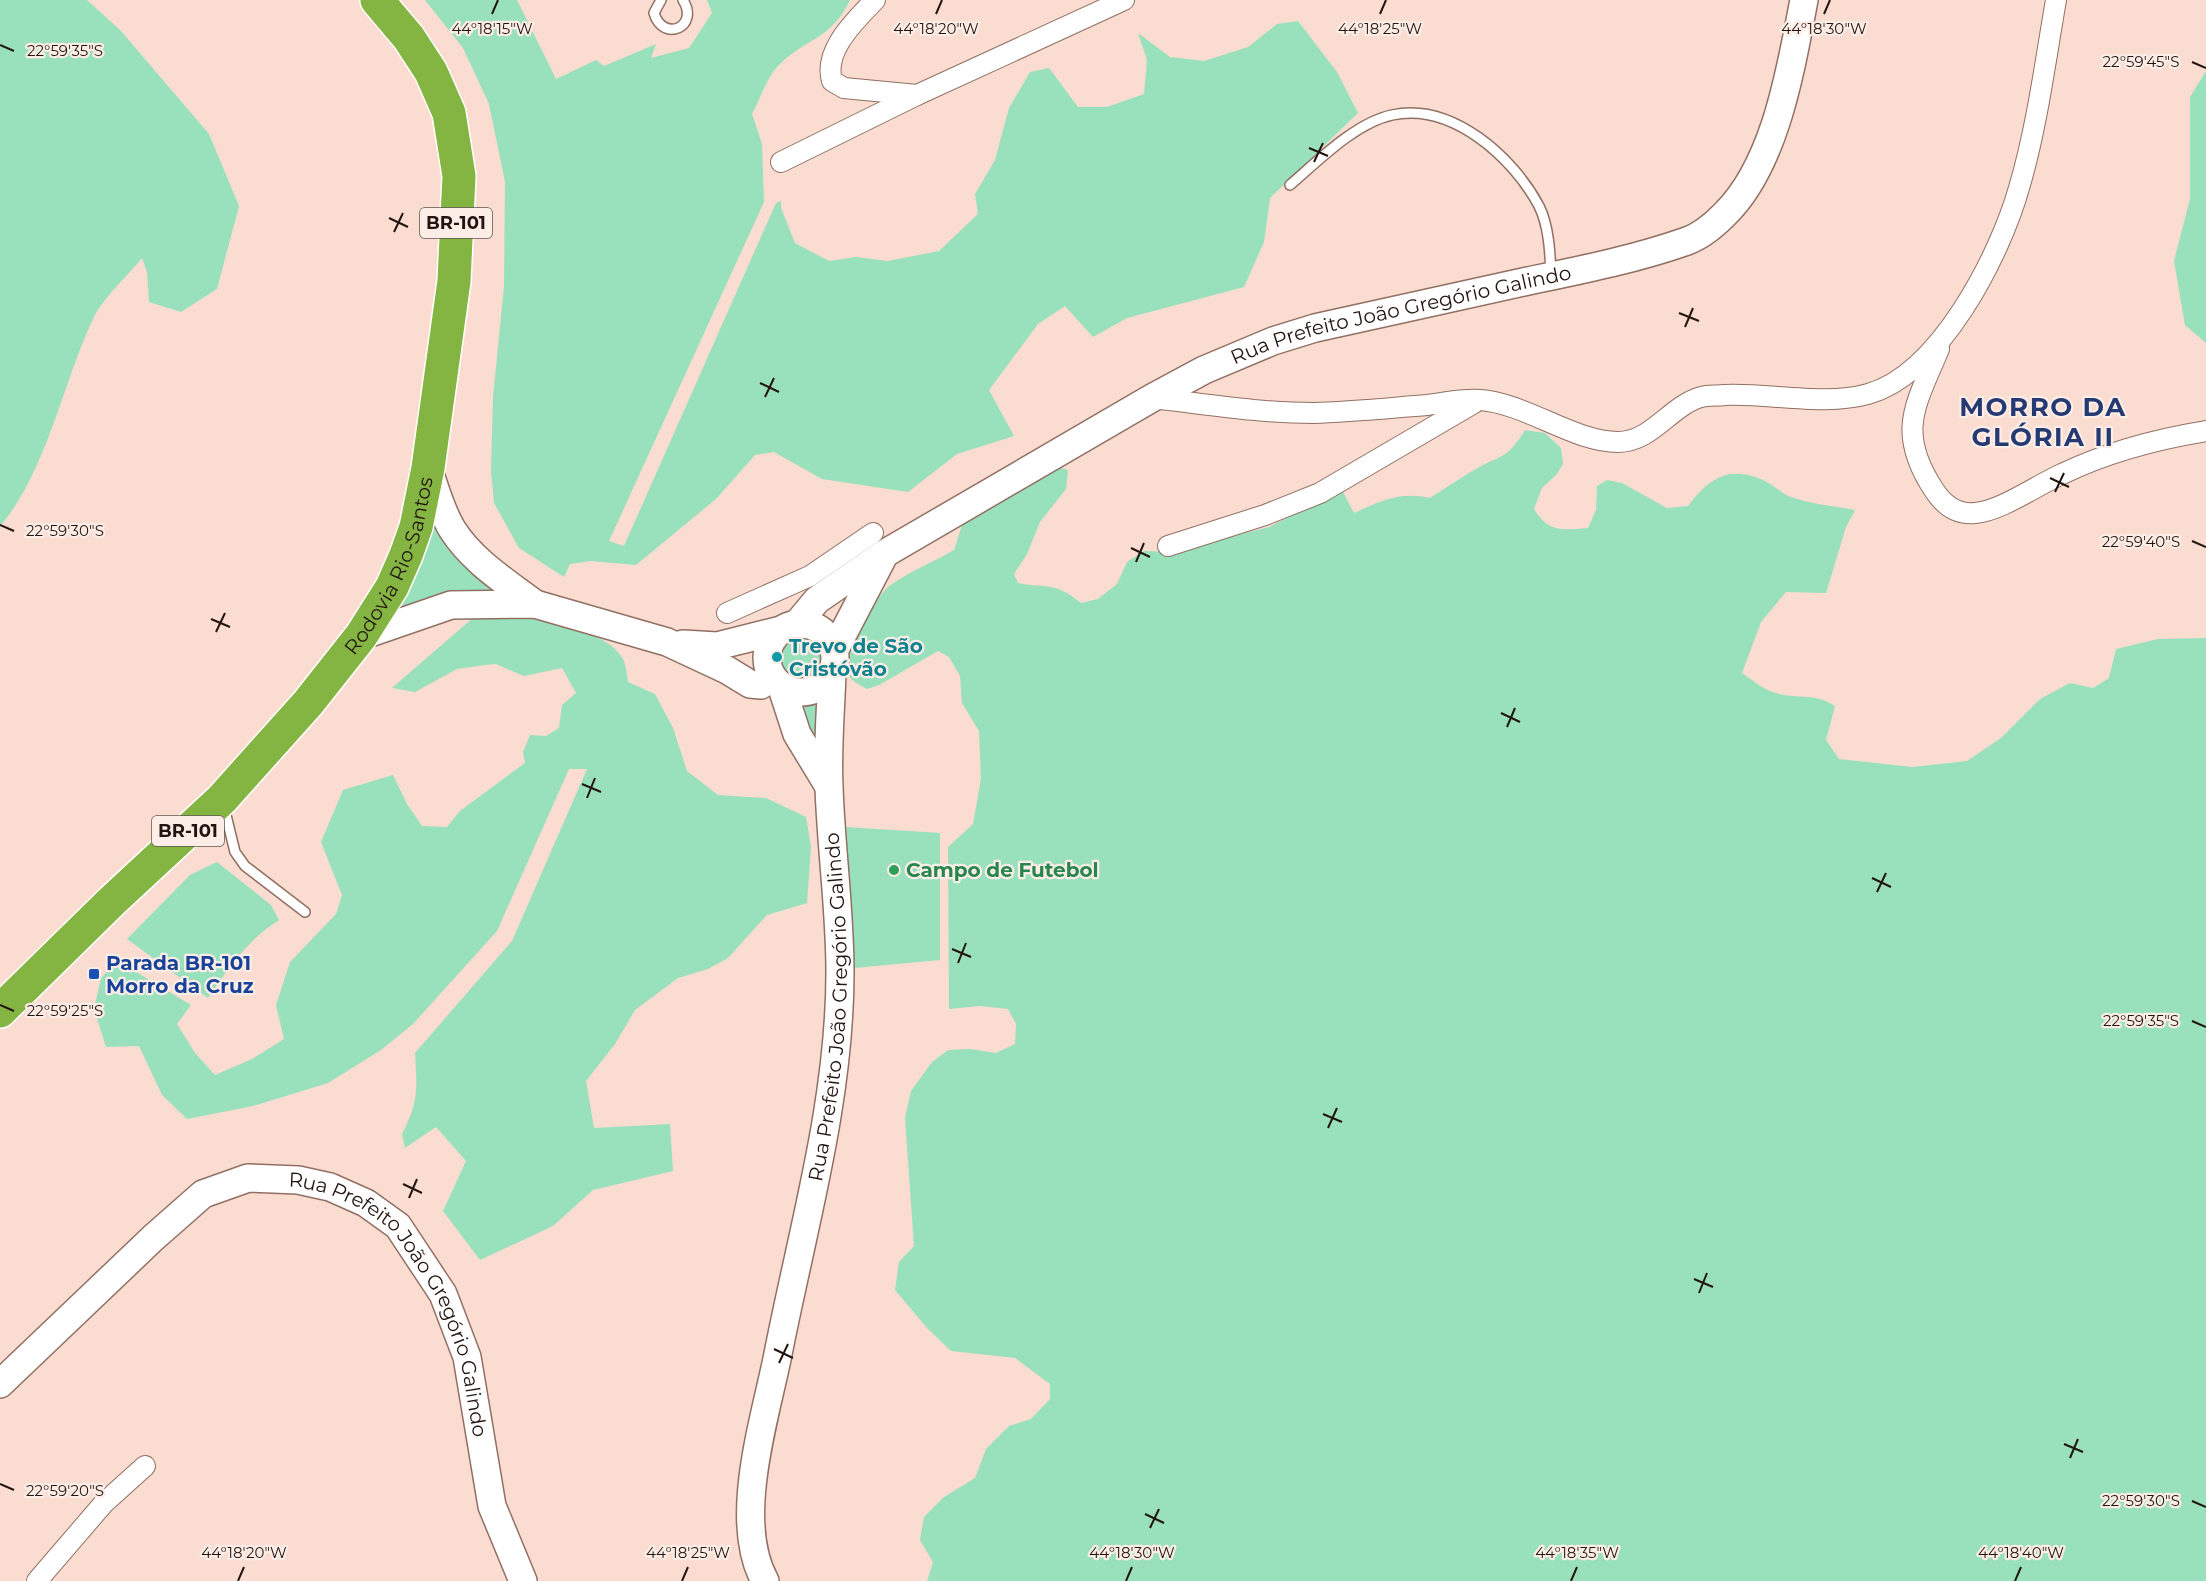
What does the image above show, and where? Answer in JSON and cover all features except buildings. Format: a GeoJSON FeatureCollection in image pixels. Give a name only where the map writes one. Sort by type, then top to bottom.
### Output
{"type":"FeatureCollection","features":[{"type":"Feature","properties":{"kind":"highway","name":"Rodovia Rio-Santos"},"geometry":{"type":"LineString","coordinates":[[0,1011],[111,902],[222,799],[308,703],[361,636],[392,587],[406,555],[416,527],[428,468],[454,281],[459,176],[449,113],[431,72],[409,38],[377,0]]}},
{"type":"Feature","properties":{"kind":"main road","name":"Rua Prefeito João Gregório Galindo"},"geometry":{"type":"LineString","coordinates":[[789,627],[813,588],[879,544],[1204,370],[1273,341],[1315,328],[1551,276],[1689,240],[1725,214],[1748,184],[1765,148],[1794,54],[1804,0]]}},
{"type":"Feature","properties":{"kind":"main road"},"geometry":{"type":"LineString","coordinates":[[428,468],[452,528],[464,545],[479,561],[536,604]]}},
{"type":"Feature","properties":{"kind":"main road"},"geometry":{"type":"LineString","coordinates":[[361,636],[451,604],[536,604],[667,642],[727,670],[750,684],[761,685],[776,681],[800,692],[810,690],[827,680],[879,544]]}},
{"type":"Feature","properties":{"kind":"main road"},"geometry":{"type":"LineString","coordinates":[[667,642],[717,646],[789,627],[816,628],[824,634],[833,661]]}},
{"type":"Feature","properties":{"kind":"main road"},"geometry":{"type":"LineString","coordinates":[[789,627],[773,638],[767,657],[797,734],[828,785]]}},
{"type":"Feature","properties":{"kind":"main road","name":"Rua Prefeito João Gregório Galindo"},"geometry":{"type":"LineString","coordinates":[[765,1581],[759,1570],[751,1530],[753,1482],[782,1330],[824,1143],[831,1096],[840,972],[828,785],[833,661]]}},
{"type":"Feature","properties":{"kind":"main road","name":"Rua Prefeito João Gregório Galindo"},"geometry":{"type":"LineString","coordinates":[[0,1384],[153,1238],[203,1194],[248,1178],[298,1180],[330,1187],[366,1203],[398,1226],[443,1294],[467,1357],[492,1506],[523,1581]]}},
{"type":"Feature","properties":{"kind":"street"},"geometry":{"type":"LineString","coordinates":[[874,0],[842,38],[831,67],[832,81],[844,88],[918,95]]}},
{"type":"Feature","properties":{"kind":"street"},"geometry":{"type":"LineString","coordinates":[[781,162],[918,95],[1124,0]]}},
{"type":"Feature","properties":{"kind":"street"},"geometry":{"type":"LineString","coordinates":[[2056,0],[2029,151],[2018,192],[1981,276],[1944,338],[1914,414],[1911,442],[1940,500],[1950,508],[1963,513],[1987,511],[2064,472],[2115,452],[2206,431]]}},
{"type":"Feature","properties":{"kind":"street"},"geometry":{"type":"LineString","coordinates":[[1152,398],[1254,410],[1313,413],[1480,400],[1525,411],[1596,439],[1620,442],[1645,435],[1700,397],[1748,394],[1815,399],[1868,394],[1905,377],[1944,338]]}},
{"type":"Feature","properties":{"kind":"street"},"geometry":{"type":"LineString","coordinates":[[1168,546],[1320,493],[1480,400]]}},
{"type":"Feature","properties":{"kind":"street"},"geometry":{"type":"LineString","coordinates":[[727,613],[813,588]]}},
{"type":"Feature","properties":{"kind":"street"},"geometry":{"type":"LineString","coordinates":[[37,1581],[104,1503],[145,1466]]}},
{"type":"Feature","properties":{"kind":"lane"},"geometry":{"type":"LineString","coordinates":[[661,0],[654,13],[657,22],[664,28],[674,29],[683,25],[688,18],[688,8],[683,0]]}},
{"type":"Feature","properties":{"kind":"lane"},"geometry":{"type":"LineString","coordinates":[[1290,185],[1353,132],[1392,115],[1428,115],[1468,130],[1512,167],[1540,207],[1550,247],[1551,276]]}},
{"type":"Feature","properties":{"kind":"lane"},"geometry":{"type":"LineString","coordinates":[[222,799],[228,831],[240,859],[258,877],[305,912]]}},
{"type":"Feature","properties":{"kind":"green space"},"geometry":{"type":"Polygon","coordinates":[[[0,0],[87,0],[121,31],[209,134],[239,206],[217,289],[181,312],[149,302],[147,272],[142,258],[102,303],[82,344],[42,454],[16,504],[0,526],[0,0]]]}},
{"type":"Feature","properties":{"kind":"green space"},"geometry":{"type":"Polygon","coordinates":[[[425,0],[517,0],[556,79],[596,60],[604,66],[656,44],[651,58],[689,48],[712,13],[707,0],[850,0],[835,23],[779,65],[767,82],[752,114],[762,144],[764,202],[609,541],[624,546],[776,203],[781,201],[781,208],[795,243],[829,261],[856,257],[888,261],[939,251],[978,214],[975,194],[995,160],[1009,108],[1030,72],[1049,68],[1078,107],[1107,107],[1144,94],[1147,60],[1138,33],[1170,57],[1204,61],[1248,47],[1277,24],[1298,21],[1337,72],[1358,113],[1270,198],[1264,242],[1244,287],[1127,318],[1093,337],[1065,306],[1038,324],[989,390],[1014,436],[957,454],[908,492],[822,479],[774,452],[755,455],[716,499],[636,565],[591,561],[570,564],[564,577],[519,548],[494,503],[491,471],[493,397],[504,286],[505,182],[489,104],[463,48],[425,0]]]}},
{"type":"Feature","properties":{"kind":"green space"},"geometry":{"type":"Polygon","coordinates":[[[2206,71],[2206,343],[2185,325],[2174,261],[2190,199],[2190,97],[2206,71]]]}},
{"type":"Feature","properties":{"kind":"green space"},"geometry":{"type":"Polygon","coordinates":[[[1525,430],[1545,433],[1561,448],[1563,464],[1557,474],[1542,488],[1534,509],[1545,522],[1557,528],[1588,528],[1596,510],[1597,486],[1607,480],[1622,483],[1667,508],[1688,506],[1712,482],[1730,474],[1740,474],[1763,480],[1787,495],[1799,499],[1855,510],[1846,527],[1826,593],[1786,592],[1761,622],[1742,673],[1770,691],[1811,697],[1827,701],[1835,706],[1826,740],[1839,759],[1912,767],[1967,761],[2001,738],[2040,699],[2070,683],[2093,688],[2109,678],[2116,649],[2158,639],[2206,638],[2206,1581],[927,1581],[933,1562],[920,1540],[924,1517],[944,1497],[975,1478],[986,1449],[1009,1426],[1031,1419],[1050,1399],[1050,1384],[1015,1358],[951,1351],[927,1328],[895,1290],[899,1262],[914,1246],[905,1118],[911,1091],[932,1062],[948,1050],[970,1049],[996,1053],[1015,1044],[1016,1024],[1008,1009],[980,1006],[949,1009],[948,847],[973,824],[981,779],[979,731],[962,703],[960,676],[949,657],[938,651],[879,685],[867,689],[850,678],[846,666],[851,648],[863,624],[877,600],[889,586],[954,550],[965,516],[1058,467],[1068,470],[1066,489],[1040,522],[1027,554],[1014,574],[1018,583],[1064,591],[1081,603],[1098,599],[1117,584],[1127,562],[1144,551],[1171,552],[1269,527],[1342,490],[1354,513],[1382,501],[1400,497],[1430,498],[1508,452],[1525,430]]]}},
{"type":"Feature","properties":{"kind":"green space"},"geometry":{"type":"Polygon","coordinates":[[[434,517],[498,589],[453,593],[397,616],[423,561],[434,517]]]}},
{"type":"Feature","properties":{"kind":"green space"},"geometry":{"type":"Polygon","coordinates":[[[540,615],[586,631],[617,651],[624,661],[628,682],[655,694],[673,728],[687,771],[718,795],[766,798],[806,817],[811,847],[807,903],[767,915],[728,958],[708,969],[678,978],[635,1010],[615,1044],[586,1081],[594,1128],[670,1124],[673,1171],[593,1190],[553,1226],[480,1260],[443,1211],[466,1161],[436,1127],[405,1148],[402,1134],[408,1123],[416,1095],[415,1053],[512,941],[587,769],[569,769],[497,931],[413,1024],[381,1050],[328,1083],[253,1106],[187,1119],[162,1095],[139,1046],[106,1047],[94,1009],[101,978],[118,961],[191,1005],[177,1024],[195,1053],[215,1075],[252,1059],[284,1039],[276,1005],[290,962],[336,914],[342,895],[321,842],[343,790],[393,775],[407,804],[422,826],[447,827],[460,811],[525,763],[523,752],[530,735],[546,736],[559,728],[562,705],[576,693],[562,668],[524,676],[496,664],[457,669],[415,692],[392,688],[474,617],[540,615]]]}},
{"type":"Feature","properties":{"kind":"green space"},"geometry":{"type":"Polygon","coordinates":[[[800,635],[809,636],[816,642],[822,649],[822,667],[816,674],[809,680],[800,681],[791,680],[784,674],[778,667],[777,658],[778,649],[784,642],[791,636],[800,635]]]}},
{"type":"Feature","properties":{"kind":"green space"},"geometry":{"type":"Polygon","coordinates":[[[819,694],[822,741],[814,741],[791,701],[819,694]]]}},
{"type":"Feature","properties":{"kind":"green space","name":"Campo de Futebol"},"geometry":{"type":"Polygon","coordinates":[[[846,827],[940,833],[940,960],[854,968],[846,827]]]}},
{"type":"Feature","properties":{"kind":"green space"},"geometry":{"type":"Polygon","coordinates":[[[217,862],[271,905],[279,920],[248,945],[208,998],[127,939],[190,875],[217,862]]]}},
{"type":"Feature","properties":{"kind":"place","name":"Trevo de São Cristóvão"},"geometry":{"type":"Point","coordinates":[777,657]}},
{"type":"Feature","properties":{"kind":"place","name":"Campo de Futebol"},"geometry":{"type":"Point","coordinates":[894,870]}},
{"type":"Feature","properties":{"kind":"place","name":"Parada BR-101 Morro da Cruz"},"geometry":{"type":"Point","coordinates":[94,974]}},
{"type":"Feature","properties":{"kind":"district","name":"MORRO DA GLÓRIA II"},"geometry":{"type":"Point","coordinates":[2043,422]}}]}
